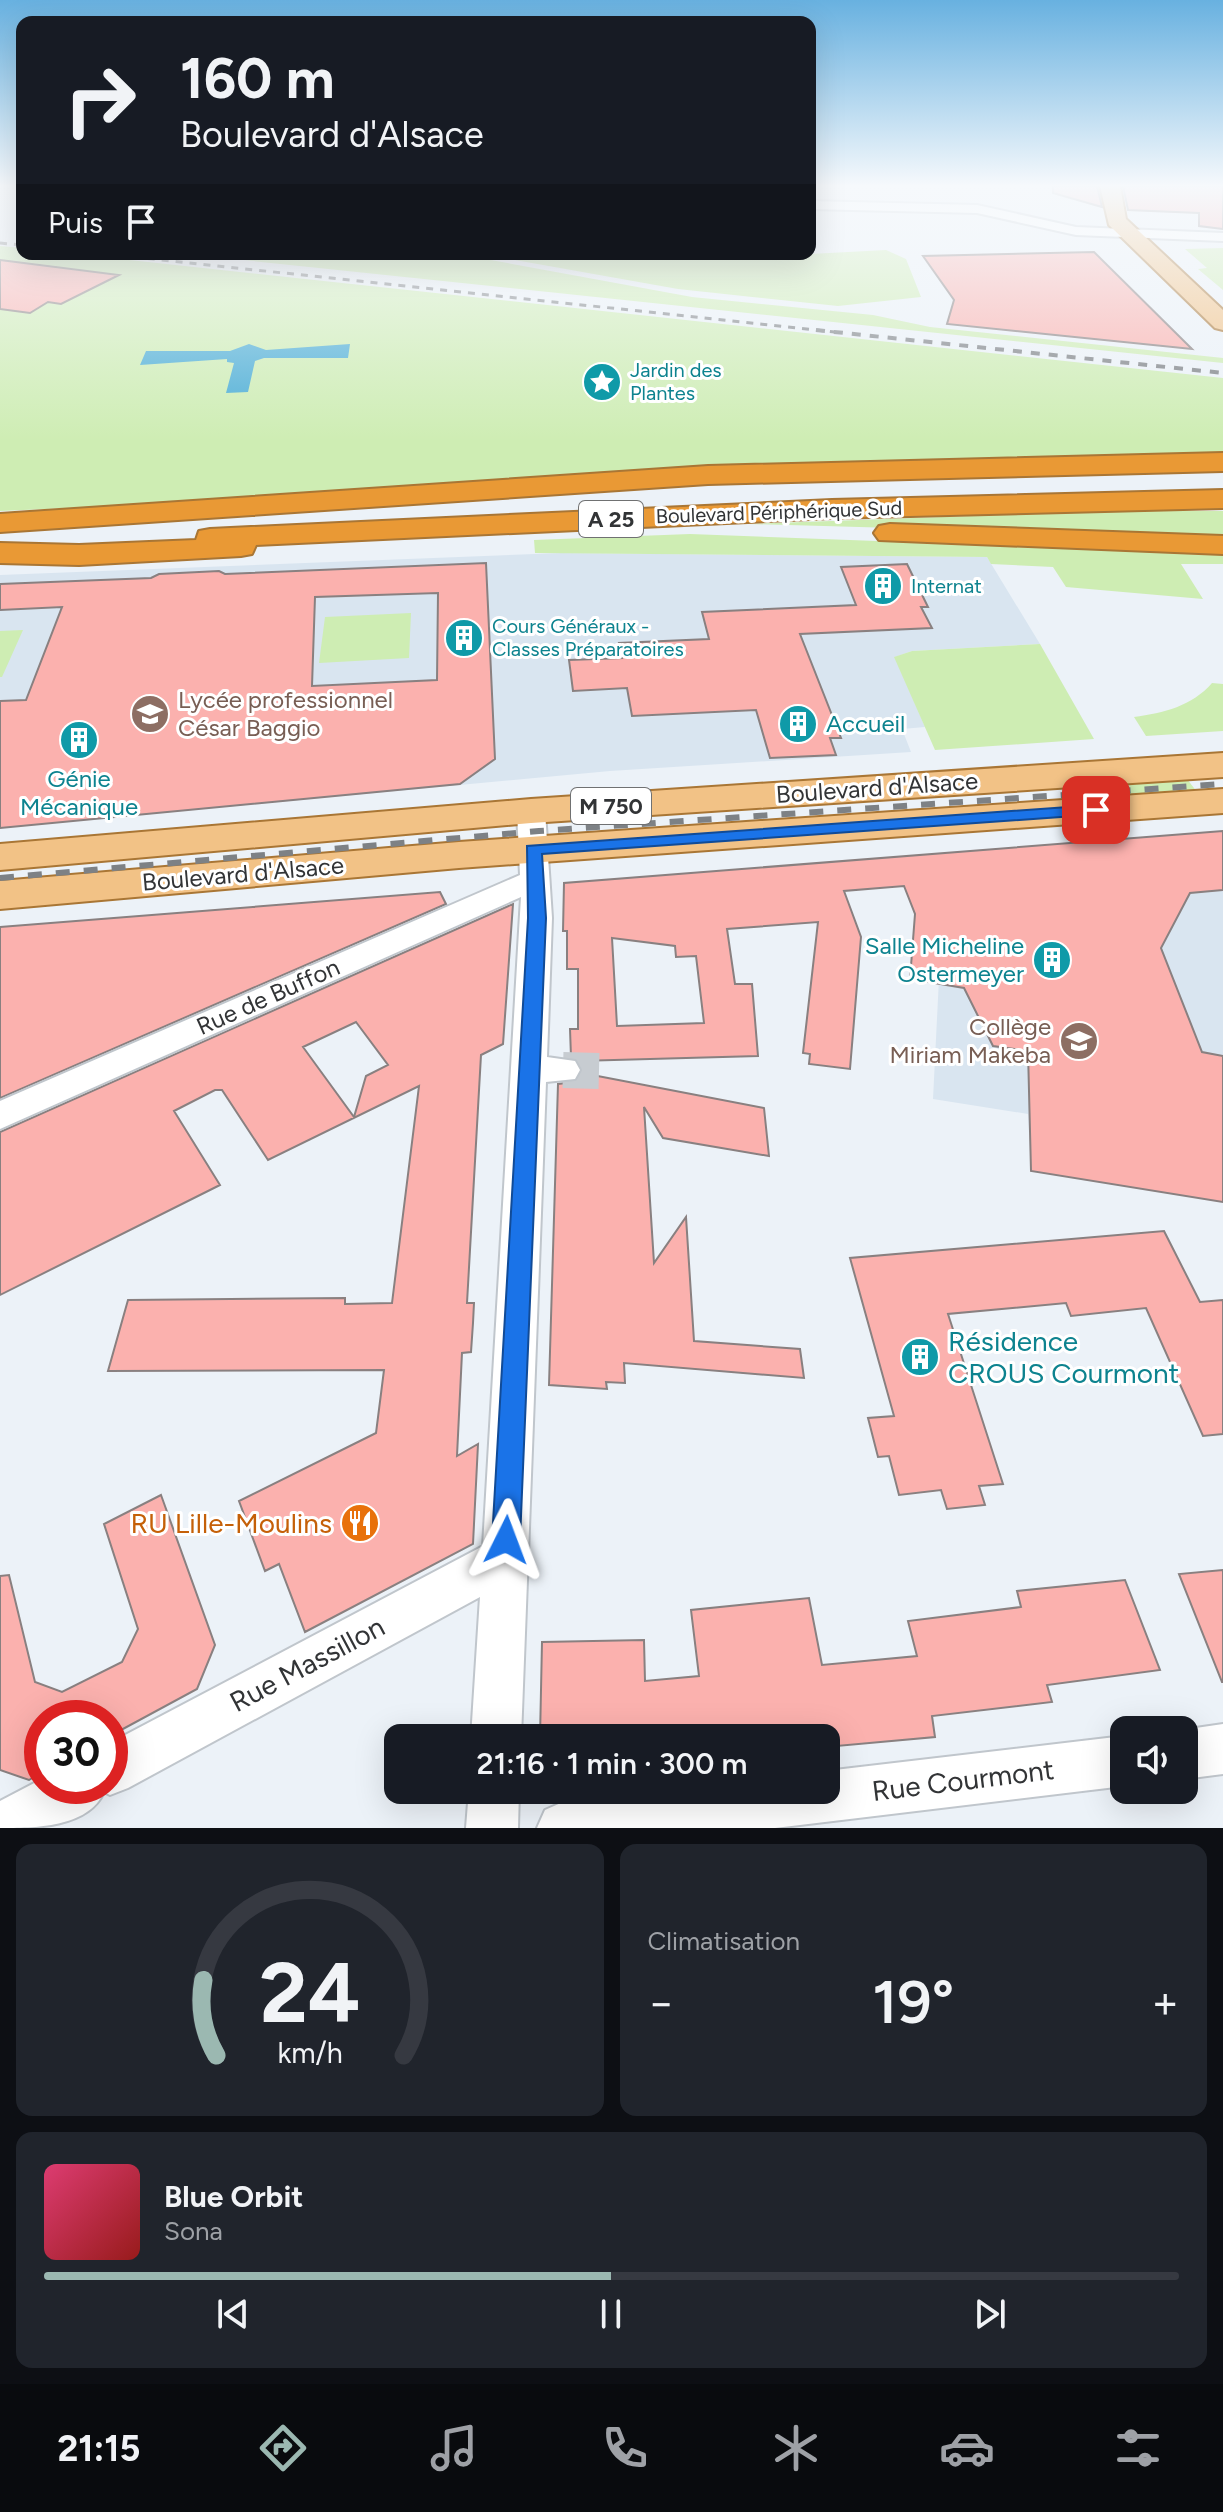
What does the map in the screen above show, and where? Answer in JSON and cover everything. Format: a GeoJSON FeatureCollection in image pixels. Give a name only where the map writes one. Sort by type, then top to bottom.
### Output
{"type":"FeatureCollection","features":[{"type":"Feature","properties":{"kind":"highway"},"geometry":{"type":"LineString","coordinates":[[0,524],[459,495],[699,476],[1223,462]]}},
{"type":"Feature","properties":{"kind":"highway","name":"Boulevard Périphérique Sud"},"geometry":{"type":"LineString","coordinates":[[0,524],[903,486],[1223,480]]}},
{"type":"Feature","properties":{"kind":"highway","name":"Boulevard Périphérique Sud"},"geometry":{"type":"LineString","coordinates":[[0,551],[832,509],[1223,499]]}},
{"type":"Feature","properties":{"kind":"highway"},"geometry":{"type":"LineString","coordinates":[[0,551],[91,554],[685,527],[1223,547]]}},
{"type":"Feature","properties":{"kind":"main road"},"geometry":{"type":"LineString","coordinates":[[1170,271],[1223,323]]}},
{"type":"Feature","properties":{"kind":"main road"},"geometry":{"type":"LineString","coordinates":[[1177,271],[1223,309]]}},
{"type":"Feature","properties":{"kind":"main road","name":"Boulevard d'Alsace"},"geometry":{"type":"LineString","coordinates":[[0,857],[533,847],[1223,765]]}},
{"type":"Feature","properties":{"kind":"main road","name":"Boulevard d'Alsace"},"geometry":{"type":"LineString","coordinates":[[0,895],[533,847],[1223,801]]}},
{"type":"Feature","properties":{"kind":"street"},"geometry":{"type":"LineString","coordinates":[[497,1724],[505,1559],[546,1069],[533,847]]}},
{"type":"Feature","properties":{"kind":"street","name":"Rue de Buffon"},"geometry":{"type":"LineString","coordinates":[[0,1116],[533,847]]}},
{"type":"Feature","properties":{"kind":"street","name":"Rue Massillon"},"geometry":{"type":"LineString","coordinates":[[128,1760],[505,1559]]}},
{"type":"Feature","properties":{"kind":"street"},"geometry":{"type":"LineString","coordinates":[[1198,1752],[1223,1749]]}},
{"type":"Feature","properties":{"kind":"street","name":"Rue Courmont"},"geometry":{"type":"LineString","coordinates":[[563,1828],[1110,1763]]}},
{"type":"Feature","properties":{"kind":"street"},"geometry":{"type":"LineString","coordinates":[[2,1828],[47,1804]]}},
{"type":"Feature","properties":{"kind":"street"},"geometry":{"type":"LineString","coordinates":[[492,1828],[493,1804]]}},
{"type":"Feature","properties":{"kind":"shaded area"},"geometry":{"type":"Polygon","coordinates":[[[561,553],[987,557],[1040,644],[912,651],[895,657],[925,727],[902,729],[911,752],[610,771],[0,828],[0,575],[561,553]]]}},
{"type":"Feature","properties":{"kind":"shaded area","name":"Collège Miriam Makeba"},"geometry":{"type":"Polygon","coordinates":[[[1223,831],[1223,1202],[1031,1171],[1028,1114],[933,1099],[942,918],[914,855],[1223,831]]]}},
{"type":"Feature","properties":{"kind":"green space","name":"Jardin des Plantes"},"geometry":{"type":"Polygon","coordinates":[[[0,271],[234,271],[1223,378],[1223,452],[861,461],[211,502],[0,511],[0,271]]]}},
{"type":"Feature","properties":{"kind":"green space"},"geometry":{"type":"Polygon","coordinates":[[[351,271],[552,271],[692,297],[873,315],[930,327],[1223,358],[1223,363],[351,271]]]}},
{"type":"Feature","properties":{"kind":"green space"},"geometry":{"type":"Polygon","coordinates":[[[578,271],[911,271],[921,297],[838,306],[678,289],[578,271]]]}},
{"type":"Feature","properties":{"kind":"green space"},"geometry":{"type":"Polygon","coordinates":[[[1201,271],[1223,271],[1223,290],[1201,271]]]}},
{"type":"Feature","properties":{"kind":"green space"},"geometry":{"type":"Polygon","coordinates":[[[1106,511],[1223,511],[1223,537],[749,524],[1106,511]]]}},
{"type":"Feature","properties":{"kind":"green space"},"geometry":{"type":"Polygon","coordinates":[[[690,534],[1223,554],[1223,564],[1181,564],[1203,599],[1066,587],[1053,567],[991,564],[987,557],[535,553],[534,540],[690,534]]]}},
{"type":"Feature","properties":{"kind":"green space"},"geometry":{"type":"Polygon","coordinates":[[[411,613],[409,658],[319,663],[325,617],[411,613]]]}},
{"type":"Feature","properties":{"kind":"green space"},"geometry":{"type":"Polygon","coordinates":[[[23,630],[2,677],[0,677],[0,631],[23,630]]]}},
{"type":"Feature","properties":{"kind":"green space"},"geometry":{"type":"Polygon","coordinates":[[[1040,644],[1094,739],[935,750],[894,657],[912,651],[1040,644]]]}},
{"type":"Feature","properties":{"kind":"green space"},"geometry":{"type":"Polygon","coordinates":[[[1212,683],[1223,684],[1223,731],[1146,736],[1134,717],[1177,707],[1196,697],[1212,683]]]}},
{"type":"Feature","properties":{"kind":"green space"},"geometry":{"type":"Polygon","coordinates":[[[1184,775],[1197,792],[1127,797],[1116,779],[1184,775]]]}},
{"type":"Feature","properties":{"kind":"water"},"geometry":{"type":"Polygon","coordinates":[[[249,344],[266,350],[350,344],[348,358],[264,358],[255,361],[248,392],[226,393],[234,363],[227,362],[227,359],[140,365],[146,351],[230,351],[249,344]]]}},
{"type":"Feature","properties":{"kind":"building"},"geometry":{"type":"Polygon","coordinates":[[[0,271],[90,271],[119,275],[61,304],[48,302],[30,313],[0,309],[0,271]]]}},
{"type":"Feature","properties":{"kind":"building"},"geometry":{"type":"Polygon","coordinates":[[[934,271],[1114,271],[1192,349],[947,324],[954,300],[934,271]]]}},
{"type":"Feature","properties":{"kind":"building"},"geometry":{"type":"Polygon","coordinates":[[[486,563],[495,759],[460,784],[0,828],[0,701],[26,700],[62,607],[0,610],[0,584],[151,578],[159,574],[219,571],[225,574],[486,563]],[[438,593],[315,597],[312,686],[437,680],[438,593]]]}},
{"type":"Feature","properties":{"kind":"building"},"geometry":{"type":"Polygon","coordinates":[[[907,564],[928,607],[921,607],[932,628],[800,634],[841,738],[830,738],[836,755],[770,758],[756,710],[632,716],[627,688],[573,691],[569,660],[622,658],[619,643],[709,639],[702,612],[856,605],[841,567],[907,564]]]}},
{"type":"Feature","properties":{"kind":"building","name":"Collège Miriam Makeba"},"geometry":{"type":"Polygon","coordinates":[[[1223,831],[1223,890],[1190,893],[1161,948],[1202,1052],[1223,1056],[1223,1202],[1031,1171],[1028,1051],[993,1046],[964,988],[910,979],[915,914],[904,886],[844,891],[861,937],[850,1069],[809,1064],[810,1054],[803,1053],[818,922],[727,929],[735,984],[752,984],[758,1056],[578,1061],[571,1057],[570,1029],[578,1029],[578,969],[567,969],[567,931],[563,931],[564,883],[1223,831]],[[612,938],[617,1026],[704,1023],[696,956],[676,957],[675,946],[612,938]]]}},
{"type":"Feature","properties":{"kind":"building"},"geometry":{"type":"Polygon","coordinates":[[[440,892],[446,904],[0,1098],[0,927],[440,892]]]}},
{"type":"Feature","properties":{"kind":"building"},"geometry":{"type":"Polygon","coordinates":[[[513,904],[503,1044],[481,1055],[467,1303],[474,1303],[473,1323],[471,1352],[462,1353],[457,1456],[478,1444],[473,1544],[305,1632],[279,1564],[265,1571],[239,1501],[376,1433],[384,1370],[108,1371],[128,1300],[345,1298],[345,1304],[392,1303],[419,1086],[268,1160],[222,1090],[215,1090],[174,1111],[220,1185],[0,1295],[0,1132],[513,904]],[[356,1022],[303,1047],[354,1117],[366,1076],[388,1065],[356,1022]]]}},
{"type":"Feature","properties":{"kind":"building"},"geometry":{"type":"Polygon","coordinates":[[[582,1073],[764,1108],[769,1156],[663,1138],[644,1107],[654,1263],[686,1217],[694,1341],[800,1349],[804,1378],[624,1363],[625,1383],[606,1382],[607,1389],[549,1385],[558,1084],[575,1082],[582,1073]]]}},
{"type":"Feature","properties":{"kind":"building"},"geometry":{"type":"Polygon","coordinates":[[[1164,1231],[1200,1302],[1223,1300],[1223,1434],[1203,1436],[1146,1308],[1071,1316],[1066,1303],[948,1314],[1003,1484],[979,1486],[985,1505],[947,1509],[941,1490],[899,1495],[889,1456],[878,1457],[868,1418],[894,1416],[850,1258],[1164,1231]]]}},
{"type":"Feature","properties":{"kind":"building"},"geometry":{"type":"Polygon","coordinates":[[[161,1495],[215,1645],[197,1689],[128,1726],[128,1700],[24,1700],[24,1778],[0,1770],[0,1576],[9,1575],[35,1682],[62,1692],[122,1662],[138,1629],[104,1524],[161,1495]]]}},
{"type":"Feature","properties":{"kind":"building"},"geometry":{"type":"Polygon","coordinates":[[[1223,1570],[1223,1682],[1222,1682],[1179,1574],[1223,1570]]]}},
{"type":"Feature","properties":{"kind":"building"},"geometry":{"type":"Polygon","coordinates":[[[1125,1580],[1160,1670],[1047,1685],[1052,1702],[932,1716],[935,1737],[840,1746],[840,1724],[540,1724],[542,1642],[644,1640],[645,1681],[699,1676],[691,1610],[809,1598],[822,1665],[917,1656],[908,1621],[1021,1607],[1017,1591],[1125,1580]]]}},
{"type":"Feature","properties":{"kind":"tunnel"},"geometry":{"type":"LineString","coordinates":[[563,1070],[602,1071]]}},
{"type":"Feature","properties":{"kind":"railway"},"geometry":{"type":"LineString","coordinates":[[268,271],[835,332]]}},
{"type":"Feature","properties":{"kind":"railway"},"geometry":{"type":"LineString","coordinates":[[816,330],[1223,373]]}},
{"type":"Feature","properties":{"kind":"railway"},"geometry":{"type":"LineString","coordinates":[[0,878],[539,831],[1223,784]]}},
{"type":"Feature","properties":{"kind":"place","name":"Jardin des Plantes"},"geometry":{"type":"Point","coordinates":[602,382]}},
{"type":"Feature","properties":{"kind":"place","name":"Internat"},"geometry":{"type":"Point","coordinates":[883,586]}},
{"type":"Feature","properties":{"kind":"place","name":"Cours Généraux - Classes Préparatoires"},"geometry":{"type":"Point","coordinates":[464,638]}},
{"type":"Feature","properties":{"kind":"place","name":"Lycée professionnel César Baggio"},"geometry":{"type":"Point","coordinates":[150,714]}},
{"type":"Feature","properties":{"kind":"place","name":"Accueil"},"geometry":{"type":"Point","coordinates":[798,724]}},
{"type":"Feature","properties":{"kind":"place","name":"Génie Mécanique"},"geometry":{"type":"Point","coordinates":[79,740]}},
{"type":"Feature","properties":{"kind":"place","name":"Salle Micheline Ostermeyer"},"geometry":{"type":"Point","coordinates":[1052,960]}},
{"type":"Feature","properties":{"kind":"place","name":"Collège Miriam Makeba"},"geometry":{"type":"Point","coordinates":[1079,1041]}},
{"type":"Feature","properties":{"kind":"place","name":"Résidence CROUS Courmont"},"geometry":{"type":"Point","coordinates":[920,1357]}},
{"type":"Feature","properties":{"kind":"place","name":"RU Lille-Moulins"},"geometry":{"type":"Point","coordinates":[360,1523]}},
{"type":"Feature","properties":{"kind":"route"},"geometry":{"type":"LineString","coordinates":[[506,1540],[537,918],[533,850],[1096,810]]}}]}
